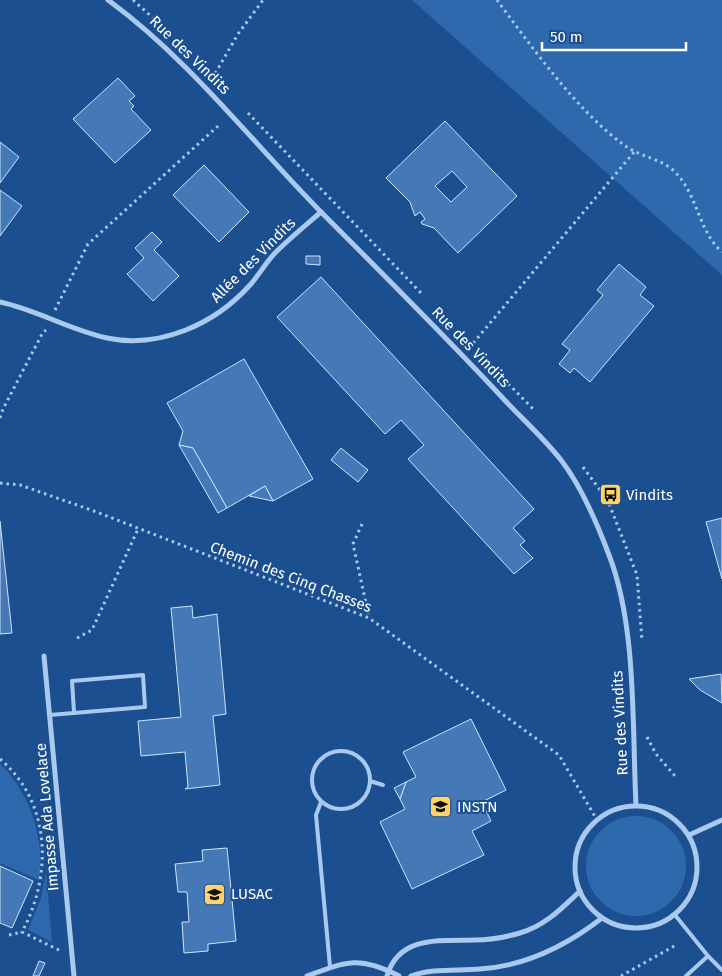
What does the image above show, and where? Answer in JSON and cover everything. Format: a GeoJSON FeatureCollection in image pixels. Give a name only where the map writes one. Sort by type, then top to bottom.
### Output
{"type":"FeatureCollection","features":[{"type":"Feature","properties":{"kind":"street","name":"Rue des Vindits"},"geometry":{"type":"LineString","coordinates":[[108,0],[153,35],[208,88],[321,212],[462,354],[561,461],[588,507],[609,555],[622,594],[626,624],[636,805]]}},
{"type":"Feature","properties":{"kind":"street","name":"Allée des Vindits"},"geometry":{"type":"LineString","coordinates":[[0,302],[110,339],[137,341],[179,333],[212,317],[233,302],[250,285],[274,254],[321,212]]}},
{"type":"Feature","properties":{"kind":"street","name":"Impasse Ada Lovelace"},"geometry":{"type":"LineString","coordinates":[[44,656],[74,976]]}},
{"type":"Feature","properties":{"kind":"street"},"geometry":{"type":"LineString","coordinates":[[636,805],[657,808],[675,819],[689,835],[696,851],[698,869],[695,887],[687,902],[675,915],[662,924],[647,928],[631,928],[616,925],[593,911],[580,892],[575,872],[577,853],[584,834],[597,820],[609,812],[636,805]]}},
{"type":"Feature","properties":{"kind":"street"},"geometry":{"type":"LineString","coordinates":[[689,835],[722,820]]}},
{"type":"Feature","properties":{"kind":"street"},"geometry":{"type":"LineString","coordinates":[[388,973],[398,955],[412,945],[429,941],[476,940],[522,932],[553,916],[580,892]]}},
{"type":"Feature","properties":{"kind":"street"},"geometry":{"type":"LineString","coordinates":[[411,976],[482,969],[528,960],[562,945],[602,918]]}},
{"type":"Feature","properties":{"kind":"street"},"geometry":{"type":"LineString","coordinates":[[307,976],[330,967],[360,962],[399,976]]}},
{"type":"Feature","properties":{"kind":"lane"},"geometry":{"type":"LineString","coordinates":[[50,715],[145,706],[143,675],[72,681],[74,712]]}},
{"type":"Feature","properties":{"kind":"lane"},"geometry":{"type":"LineString","coordinates":[[343,751],[352,753],[366,764],[370,781],[364,799],[348,809],[329,807],[321,802],[312,785],[312,776],[320,760],[326,755],[343,751]]}},
{"type":"Feature","properties":{"kind":"lane"},"geometry":{"type":"LineString","coordinates":[[370,781],[383,785]]}},
{"type":"Feature","properties":{"kind":"lane"},"geometry":{"type":"LineString","coordinates":[[321,802],[316,816],[330,967]]}},
{"type":"Feature","properties":{"kind":"lane"},"geometry":{"type":"LineString","coordinates":[[675,915],[708,956],[722,970]]}},
{"type":"Feature","properties":{"kind":"lane"},"geometry":{"type":"LineString","coordinates":[[686,976],[708,956]]}},
{"type":"Feature","properties":{"kind":"path"},"geometry":{"type":"LineString","coordinates":[[208,88],[238,34],[263,0]]}},
{"type":"Feature","properties":{"kind":"path"},"geometry":{"type":"LineString","coordinates":[[497,0],[530,44],[586,111],[623,145],[654,158],[673,170],[687,185],[708,235],[722,252]]}},
{"type":"Feature","properties":{"kind":"path"},"geometry":{"type":"LineString","coordinates":[[55,311],[88,244],[218,126]]}},
{"type":"Feature","properties":{"kind":"path"},"geometry":{"type":"LineString","coordinates":[[462,354],[634,151]]}},
{"type":"Feature","properties":{"kind":"path"},"geometry":{"type":"LineString","coordinates":[[0,418],[3,408],[42,334],[47,330]]}},
{"type":"Feature","properties":{"kind":"path","name":"Chemin des Cinq Chasses"},"geometry":{"type":"LineString","coordinates":[[0,483],[20,486],[138,529],[369,618],[559,755],[597,820]]}},
{"type":"Feature","properties":{"kind":"path"},"geometry":{"type":"LineString","coordinates":[[362,524],[353,544],[369,618]]}},
{"type":"Feature","properties":{"kind":"path"},"geometry":{"type":"LineString","coordinates":[[76,638],[92,630],[138,529]]}},
{"type":"Feature","properties":{"kind":"path"},"geometry":{"type":"LineString","coordinates":[[0,759],[17,777],[27,794],[41,832],[42,877],[35,905],[22,932]]}},
{"type":"Feature","properties":{"kind":"path"},"geometry":{"type":"LineString","coordinates":[[670,769],[675,776]]}},
{"type":"Feature","properties":{"kind":"path"},"geometry":{"type":"LineString","coordinates":[[9,935],[22,932],[59,950]]}},
{"type":"Feature","properties":{"kind":"path"},"geometry":{"type":"LineString","coordinates":[[621,976],[676,945]]}},
{"type":"Feature","properties":{"kind":"shaded area"},"geometry":{"type":"Polygon","coordinates":[[[412,0],[722,0],[722,275],[412,0]]]}},
{"type":"Feature","properties":{"kind":"shaded area"},"geometry":{"type":"Polygon","coordinates":[[[0,764],[20,788],[33,817],[40,848],[39,880],[0,863],[0,764]]]}},
{"type":"Feature","properties":{"kind":"shaded area"},"geometry":{"type":"Polygon","coordinates":[[[636,816],[655,819],[672,830],[683,847],[686,866],[683,885],[672,902],[655,913],[636,916],[617,913],[600,902],[589,885],[586,866],[589,847],[600,830],[617,819],[636,816]]]}},
{"type":"Feature","properties":{"kind":"shaded area"},"geometry":{"type":"Polygon","coordinates":[[[46,872],[52,942],[28,930],[41,898],[46,872]]]}},
{"type":"Feature","properties":{"kind":"building"},"geometry":{"type":"Polygon","coordinates":[[[118,78],[135,96],[129,101],[134,106],[131,109],[151,130],[115,163],[73,119],[118,78]]]}},
{"type":"Feature","properties":{"kind":"building"},"geometry":{"type":"Polygon","coordinates":[[[445,121],[517,196],[458,253],[434,228],[422,224],[421,222],[425,219],[420,212],[415,216],[410,202],[386,178],[445,121]],[[452,171],[435,186],[451,202],[467,187],[452,171]]]}},
{"type":"Feature","properties":{"kind":"building"},"geometry":{"type":"Polygon","coordinates":[[[0,142],[19,157],[0,183],[0,142]]]}},
{"type":"Feature","properties":{"kind":"building"},"geometry":{"type":"Polygon","coordinates":[[[204,165],[249,212],[219,242],[173,195],[204,165]]]}},
{"type":"Feature","properties":{"kind":"building"},"geometry":{"type":"Polygon","coordinates":[[[0,190],[22,206],[0,236],[0,190]]]}},
{"type":"Feature","properties":{"kind":"building"},"geometry":{"type":"Polygon","coordinates":[[[152,232],[162,242],[154,250],[179,276],[153,301],[127,274],[144,258],[135,248],[152,232]]]}},
{"type":"Feature","properties":{"kind":"building"},"geometry":{"type":"Polygon","coordinates":[[[306,256],[320,256],[320,265],[306,264],[306,256]]]}},
{"type":"Feature","properties":{"kind":"building"},"geometry":{"type":"Polygon","coordinates":[[[619,264],[646,287],[640,295],[654,306],[590,382],[574,368],[570,373],[559,364],[570,350],[562,344],[603,295],[597,290],[619,264]]]}},
{"type":"Feature","properties":{"kind":"building"},"geometry":{"type":"Polygon","coordinates":[[[321,277],[534,509],[513,528],[525,541],[520,545],[533,558],[514,574],[408,459],[424,445],[401,420],[385,434],[277,317],[321,277]]]}},
{"type":"Feature","properties":{"kind":"building"},"geometry":{"type":"Polygon","coordinates":[[[244,359],[313,479],[273,501],[265,486],[227,508],[193,448],[179,445],[183,431],[167,403],[244,359]]]}},
{"type":"Feature","properties":{"kind":"building"},"geometry":{"type":"Polygon","coordinates":[[[179,445],[193,448],[227,508],[218,513],[179,445]]]}},
{"type":"Feature","properties":{"kind":"building"},"geometry":{"type":"Polygon","coordinates":[[[341,448],[368,470],[358,482],[331,460],[341,448]]]}},
{"type":"Feature","properties":{"kind":"building"},"geometry":{"type":"Polygon","coordinates":[[[265,486],[273,501],[249,496],[265,486]]]}},
{"type":"Feature","properties":{"kind":"building"},"geometry":{"type":"Polygon","coordinates":[[[722,518],[722,579],[706,522],[722,518]]]}},
{"type":"Feature","properties":{"kind":"building"},"geometry":{"type":"Polygon","coordinates":[[[0,521],[12,633],[0,634],[0,521]]]}},
{"type":"Feature","properties":{"kind":"building"},"geometry":{"type":"Polygon","coordinates":[[[192,606],[193,618],[217,614],[226,714],[213,716],[220,785],[185,789],[188,787],[185,752],[141,756],[138,721],[181,717],[171,608],[192,606]]]}},
{"type":"Feature","properties":{"kind":"building"},"geometry":{"type":"Polygon","coordinates":[[[721,674],[722,703],[700,690],[689,679],[721,674]]]}},
{"type":"Feature","properties":{"kind":"building"},"geometry":{"type":"Polygon","coordinates":[[[471,719],[506,790],[482,802],[491,821],[472,831],[484,855],[412,889],[380,822],[405,809],[400,799],[406,782],[416,777],[403,752],[471,719]]]}},
{"type":"Feature","properties":{"kind":"building"},"geometry":{"type":"Polygon","coordinates":[[[406,782],[400,799],[394,788],[406,782]]]}},
{"type":"Feature","properties":{"kind":"building"},"geometry":{"type":"Polygon","coordinates":[[[227,848],[236,941],[208,944],[208,951],[184,953],[182,922],[189,922],[187,892],[178,892],[175,864],[203,861],[202,850],[227,848]]]}},
{"type":"Feature","properties":{"kind":"building"},"geometry":{"type":"Polygon","coordinates":[[[0,866],[33,881],[12,928],[0,923],[0,866]]]}},
{"type":"Feature","properties":{"kind":"building"},"geometry":{"type":"Polygon","coordinates":[[[39,961],[45,963],[39,976],[33,976],[39,961]]]}},
{"type":"Feature","properties":{"kind":"place","name":"Vindits"},"geometry":{"type":"Point","coordinates":[610,495]}},
{"type":"Feature","properties":{"kind":"place","name":"INSTN"},"geometry":{"type":"Point","coordinates":[441,807]}},
{"type":"Feature","properties":{"kind":"place","name":"LUSAC"},"geometry":{"type":"Point","coordinates":[215,894]}}]}
